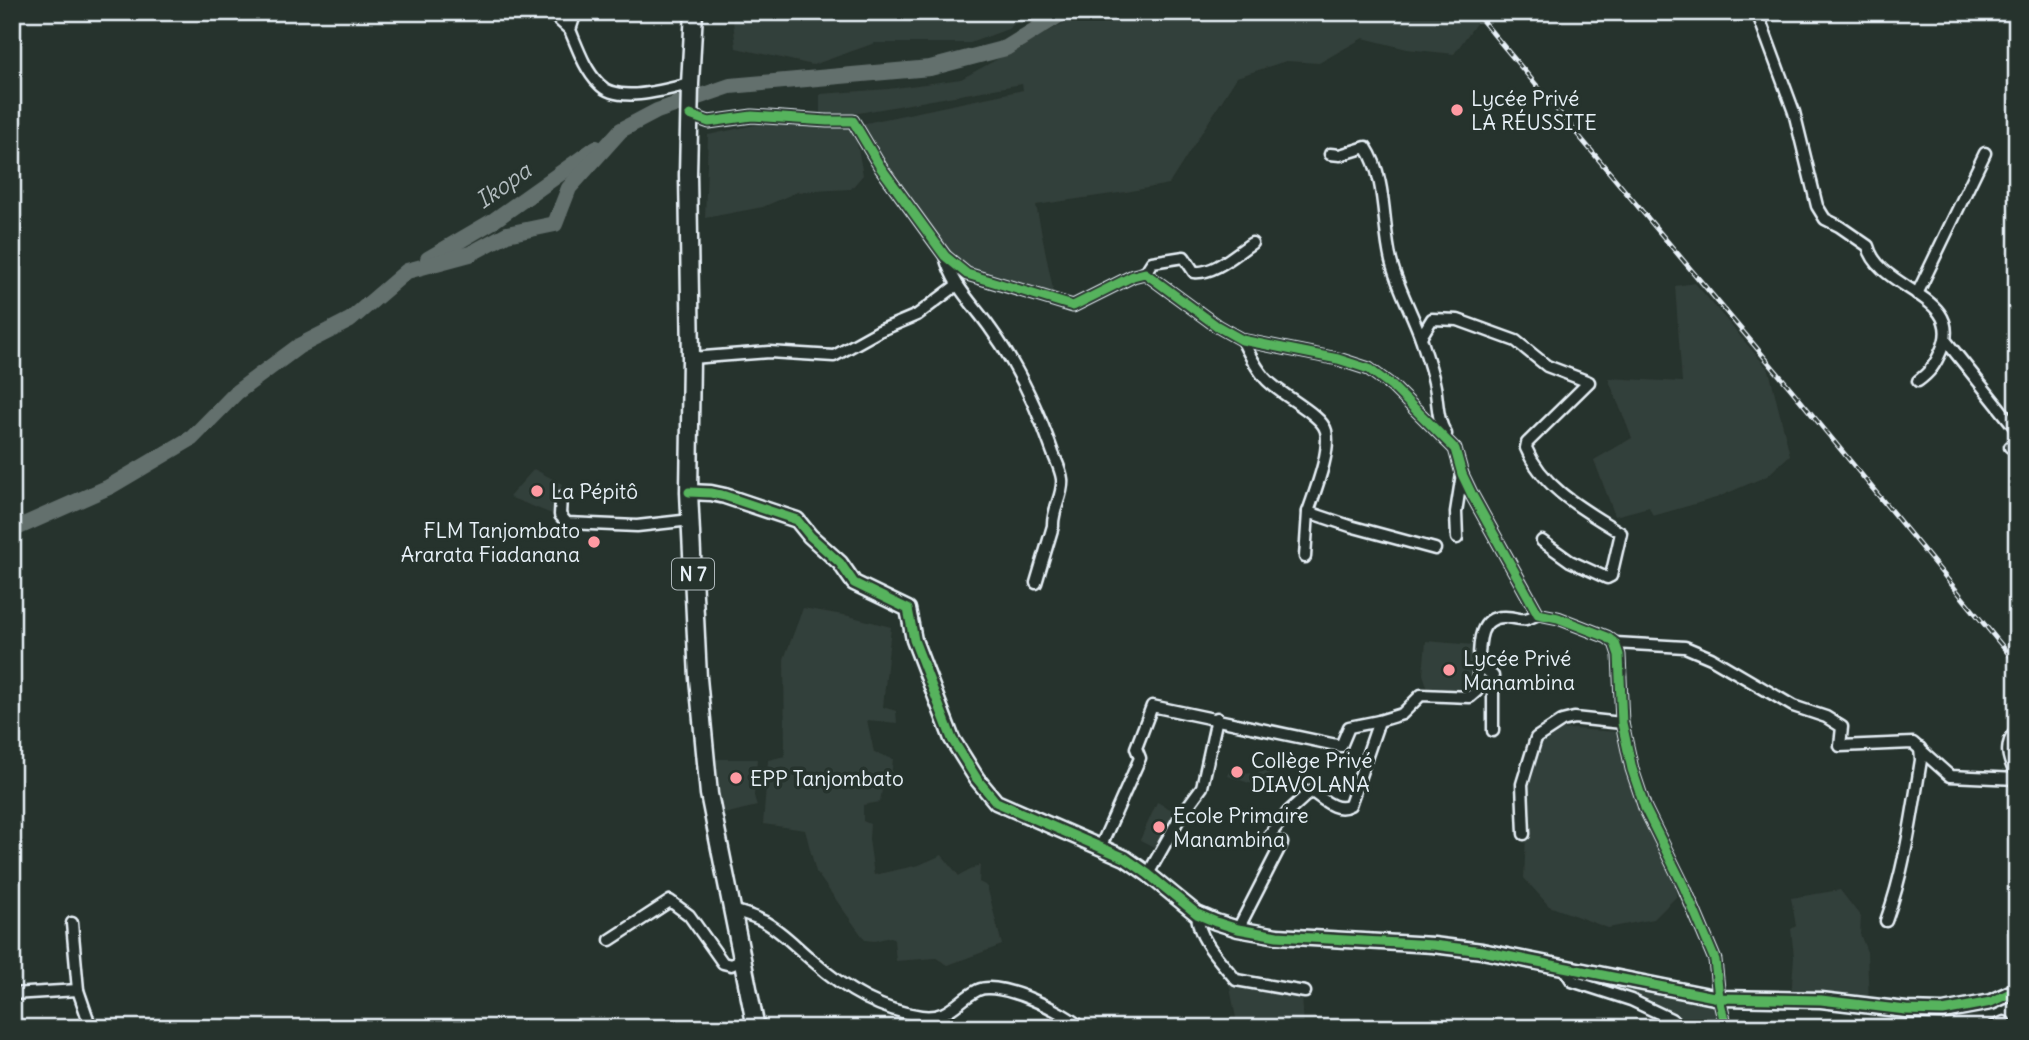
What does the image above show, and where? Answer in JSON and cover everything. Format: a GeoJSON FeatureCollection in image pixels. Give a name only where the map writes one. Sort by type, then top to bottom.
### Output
{"type":"FeatureCollection","features":[{"type":"Feature","properties":{"kind":"main road","name":"N 7"},"geometry":{"type":"LineString","coordinates":[[694,12],[690,100],[689,492],[698,678],[709,794],[756,1028]]}},
{"type":"Feature","properties":{"kind":"street"},"geometry":{"type":"LineString","coordinates":[[550,12],[570,30],[585,65],[601,87],[615,93],[651,94],[690,100],[709,122],[752,116],[853,121],[881,168],[945,256],[967,274],[1073,306],[1133,276],[1145,273],[1152,262],[1184,257],[1194,272],[1202,273],[1252,243]]}},
{"type":"Feature","properties":{"kind":"street"},"geometry":{"type":"LineString","coordinates":[[570,30],[576,12]]}},
{"type":"Feature","properties":{"kind":"street"},"geometry":{"type":"LineString","coordinates":[[1757,12],[1794,112],[1817,206],[1825,219],[1847,230],[1868,246],[1871,258],[1882,270],[1933,305],[1944,320],[1948,330],[1946,341],[1932,370],[1918,381]]}},
{"type":"Feature","properties":{"kind":"street"},"geometry":{"type":"LineString","coordinates":[[1330,154],[1340,155],[1366,147],[1371,154],[1378,176],[1391,260],[1397,283],[1421,337],[1436,391],[1441,427],[1455,449],[1462,474],[1538,614]]}},
{"type":"Feature","properties":{"kind":"street"},"geometry":{"type":"LineString","coordinates":[[1917,295],[1985,153]]}},
{"type":"Feature","properties":{"kind":"street"},"geometry":{"type":"LineString","coordinates":[[945,256],[948,271],[993,332],[1024,387],[1046,434],[1063,480],[1037,583]]}},
{"type":"Feature","properties":{"kind":"street"},"geometry":{"type":"LineString","coordinates":[[1145,273],[1217,326],[1242,340],[1338,359],[1369,369],[1392,386],[1455,449]]}},
{"type":"Feature","properties":{"kind":"street"},"geometry":{"type":"LineString","coordinates":[[691,358],[769,352],[834,356],[879,331],[917,315],[957,285]]}},
{"type":"Feature","properties":{"kind":"street"},"geometry":{"type":"LineString","coordinates":[[1421,337],[1432,319],[1458,320],[1516,341],[1546,366],[1589,382],[1527,443],[1526,448],[1546,480],[1589,515],[1621,533],[1611,576],[1607,578],[1570,561],[1542,541]]}},
{"type":"Feature","properties":{"kind":"street"},"geometry":{"type":"LineString","coordinates":[[1242,340],[1266,379],[1300,407],[1316,416],[1326,430],[1327,446],[1308,512],[1305,557]]}},
{"type":"Feature","properties":{"kind":"street"},"geometry":{"type":"LineString","coordinates":[[1946,341],[2017,430]]}},
{"type":"Feature","properties":{"kind":"street"},"geometry":{"type":"LineString","coordinates":[[1457,538],[1456,512],[1462,474]]}},
{"type":"Feature","properties":{"kind":"street"},"geometry":{"type":"LineString","coordinates":[[689,492],[724,496],[797,520],[810,536],[840,563],[854,583],[908,609],[914,640],[953,739],[977,779],[996,802],[1125,858],[1197,914],[1238,929],[1277,936],[1433,945],[1482,951],[1719,998],[1821,1000],[1906,1010],[1943,1011],[1991,1002],[2017,990]]}},
{"type":"Feature","properties":{"kind":"street"},"geometry":{"type":"LineString","coordinates":[[561,498],[560,515],[567,523],[637,526],[691,520]]}},
{"type":"Feature","properties":{"kind":"street"},"geometry":{"type":"LineString","coordinates":[[1308,512],[1435,549]]}},
{"type":"Feature","properties":{"kind":"street"},"geometry":{"type":"LineString","coordinates":[[1100,848],[1140,758],[1136,748],[1152,706],[1341,746],[1349,727],[1402,714],[1421,695],[1470,697],[1477,691],[1481,630],[1489,621],[1503,617],[1523,621],[1538,614],[1558,618],[1607,637],[1615,643],[1685,647],[1711,658],[1793,706],[1826,717],[1842,727],[1840,746],[1913,743],[1950,776],[2017,779]]}},
{"type":"Feature","properties":{"kind":"street"},"geometry":{"type":"LineString","coordinates":[[1615,643],[1619,655],[1622,723],[1632,769],[1645,808],[1684,887],[1715,960],[1719,998],[1726,1028]]}},
{"type":"Feature","properties":{"kind":"street"},"geometry":{"type":"LineString","coordinates":[[1479,664],[1493,676],[1493,731]]}},
{"type":"Feature","properties":{"kind":"street"},"geometry":{"type":"LineString","coordinates":[[1148,874],[1180,817],[1202,787],[1217,718]]}},
{"type":"Feature","properties":{"kind":"street"},"geometry":{"type":"LineString","coordinates":[[1524,834],[1522,785],[1536,738],[1562,720],[1574,718],[1622,723]]}},
{"type":"Feature","properties":{"kind":"street"},"geometry":{"type":"LineString","coordinates":[[1238,929],[1282,842],[1268,837],[1311,790],[1336,807],[1344,808],[1350,805],[1379,721]]}},
{"type":"Feature","properties":{"kind":"street"},"geometry":{"type":"LineString","coordinates":[[2017,733],[2010,748],[2010,758],[2017,772]]}},
{"type":"Feature","properties":{"kind":"street"},"geometry":{"type":"LineString","coordinates":[[1886,921],[1898,888],[1908,844],[1921,760],[1920,747]]}},
{"type":"Feature","properties":{"kind":"street"},"geometry":{"type":"LineString","coordinates":[[610,940],[670,901],[689,915],[723,962],[731,965],[743,960]]}},
{"type":"Feature","properties":{"kind":"street"},"geometry":{"type":"LineString","coordinates":[[733,910],[763,921],[832,977],[876,1004],[926,1017],[949,1012],[978,990],[1004,989],[1064,1015],[1080,1028]]}},
{"type":"Feature","properties":{"kind":"street"},"geometry":{"type":"LineString","coordinates":[[1197,914],[1197,927],[1201,936],[1236,980],[1305,992]]}},
{"type":"Feature","properties":{"kind":"street"},"geometry":{"type":"LineString","coordinates":[[72,923],[78,990],[91,1028]]}},
{"type":"Feature","properties":{"kind":"street"},"geometry":{"type":"LineString","coordinates":[[1563,967],[1572,981],[1631,1000],[1671,1019],[1683,1028]]}},
{"type":"Feature","properties":{"kind":"street"},"geometry":{"type":"LineString","coordinates":[[12,994],[78,990]]}},
{"type":"Feature","properties":{"kind":"street"},"geometry":{"type":"LineString","coordinates":[[1991,1028],[2004,1022]]}},
{"type":"Feature","properties":{"kind":"shaded area"},"geometry":{"type":"Polygon","coordinates":[[[732,12],[1030,12],[1008,29],[970,43],[875,43],[813,65],[736,48],[732,12]]]}},
{"type":"Feature","properties":{"kind":"shaded area"},"geometry":{"type":"Polygon","coordinates":[[[1084,12],[1470,12],[1477,22],[1454,54],[1407,49],[1363,38],[1319,63],[1286,61],[1237,77],[1169,184],[1036,205],[1054,294],[959,264],[881,164],[856,125],[1023,90],[1022,84],[853,114],[820,117],[820,94],[888,89],[961,79],[1084,12]]]}},
{"type":"Feature","properties":{"kind":"shaded area"},"geometry":{"type":"Polygon","coordinates":[[[759,124],[854,127],[863,175],[851,189],[797,192],[763,207],[705,218],[708,135],[759,124]]]}},
{"type":"Feature","properties":{"kind":"shaded area"},"geometry":{"type":"Polygon","coordinates":[[[1695,283],[1769,370],[1790,455],[1767,476],[1716,498],[1653,516],[1649,507],[1615,516],[1594,460],[1632,438],[1608,378],[1682,382],[1675,286],[1695,283]]]}},
{"type":"Feature","properties":{"kind":"shaded area","name":"La Pépitô"},"geometry":{"type":"Polygon","coordinates":[[[534,469],[562,484],[552,514],[509,497],[534,469]]]}},
{"type":"Feature","properties":{"kind":"shaded area"},"geometry":{"type":"Polygon","coordinates":[[[803,608],[891,627],[883,707],[896,711],[897,723],[867,720],[874,752],[893,759],[891,777],[884,778],[880,802],[863,805],[863,821],[870,824],[869,839],[874,875],[919,865],[942,855],[959,876],[980,865],[979,882],[987,886],[1002,945],[948,965],[936,958],[896,961],[894,940],[890,937],[865,940],[816,872],[805,830],[763,824],[768,760],[785,756],[784,659],[803,608]]]}},
{"type":"Feature","properties":{"kind":"shaded area","name":"Lycée Privé Manambina"},"geometry":{"type":"Polygon","coordinates":[[[1426,641],[1474,645],[1476,667],[1470,694],[1428,690],[1423,674],[1426,641]]]}},
{"type":"Feature","properties":{"kind":"shaded area"},"geometry":{"type":"Polygon","coordinates":[[[1557,730],[1618,732],[1639,807],[1665,856],[1676,887],[1677,896],[1654,919],[1608,928],[1549,906],[1524,878],[1526,836],[1523,787],[1536,741],[1557,730]]]}},
{"type":"Feature","properties":{"kind":"shaded area","name":"Collège Privé DIAVOLANA"},"geometry":{"type":"Polygon","coordinates":[[[1267,757],[1277,767],[1260,784],[1255,785],[1228,776],[1231,768],[1255,775],[1261,770],[1257,767],[1267,757]]]}},
{"type":"Feature","properties":{"kind":"shaded area","name":"EPP Tanjombato"},"geometry":{"type":"Polygon","coordinates":[[[711,759],[757,759],[754,796],[757,806],[724,814],[711,759]]]}},
{"type":"Feature","properties":{"kind":"shaded area","name":"Ecole Primaire Manambina"},"geometry":{"type":"Polygon","coordinates":[[[1157,802],[1180,814],[1158,849],[1140,840],[1157,802]]]}},
{"type":"Feature","properties":{"kind":"shaded area"},"geometry":{"type":"Polygon","coordinates":[[[1840,890],[1861,917],[1860,934],[1867,952],[1869,1004],[1791,997],[1794,957],[1791,929],[1796,926],[1791,898],[1840,890]]]}},
{"type":"Feature","properties":{"kind":"shaded area"},"geometry":{"type":"Polygon","coordinates":[[[1229,983],[1302,995],[1304,1028],[1238,1028],[1229,983]]]}},
{"type":"Feature","properties":{"kind":"shaded area"},"geometry":{"type":"Polygon","coordinates":[[[1622,983],[1713,1002],[1720,1028],[1686,1028],[1617,993],[1622,983]]]}},
{"type":"Feature","properties":{"kind":"waterway"},"geometry":{"type":"LineString","coordinates":[[12,530],[109,487],[192,438],[237,392],[299,346],[350,320],[407,271],[470,254],[507,234],[555,224],[569,188],[621,130],[657,111],[730,86],[930,68],[1006,48],[1064,12]]}},
{"type":"Feature","properties":{"kind":"waterway","name":"Ikopa"},"geometry":{"type":"LineString","coordinates":[[428,259],[493,221],[596,148]]}},
{"type":"Feature","properties":{"kind":"railway"},"geometry":{"type":"LineString","coordinates":[[1475,12],[2017,664]]}},
{"type":"Feature","properties":{"kind":"cycle path"},"geometry":{"type":"LineString","coordinates":[[690,115],[709,122],[752,116],[853,121],[881,168],[945,256],[967,274],[1073,306],[1133,276],[1145,273],[1217,326],[1242,340],[1338,359],[1369,369],[1392,386],[1455,449],[1462,474],[1472,495],[1538,614],[1558,618],[1607,637],[1615,643],[1619,655],[1622,723],[1632,769],[1645,808],[1684,887],[1715,960],[1719,998],[1726,1028]]}},
{"type":"Feature","properties":{"kind":"cycle path"},"geometry":{"type":"LineString","coordinates":[[689,492],[725,496],[797,520],[810,536],[840,563],[854,583],[908,609],[914,640],[952,739],[977,779],[996,802],[1125,858],[1197,914],[1216,922],[1277,936],[1433,945],[1482,951],[1719,998],[1821,1000],[1906,1010],[1943,1011],[1991,1002],[2017,990]]}},
{"type":"Feature","properties":{"kind":"place","name":"Lycée Privé LA RÉUSSITE"},"geometry":{"type":"Point","coordinates":[1457,110]}},
{"type":"Feature","properties":{"kind":"place","name":"La Pépitô"},"geometry":{"type":"Point","coordinates":[537,491]}},
{"type":"Feature","properties":{"kind":"place","name":"FLM Tanjombato Ararata Fiadanana"},"geometry":{"type":"Point","coordinates":[594,542]}},
{"type":"Feature","properties":{"kind":"place","name":"Lycée Privé Manambina"},"geometry":{"type":"Point","coordinates":[1449,670]}},
{"type":"Feature","properties":{"kind":"place","name":"Collège Privé DIAVOLANA"},"geometry":{"type":"Point","coordinates":[1237,772]}},
{"type":"Feature","properties":{"kind":"place","name":"EPP Tanjombato"},"geometry":{"type":"Point","coordinates":[736,778]}},
{"type":"Feature","properties":{"kind":"place","name":"Ecole Primaire Manambina"},"geometry":{"type":"Point","coordinates":[1159,827]}}]}
